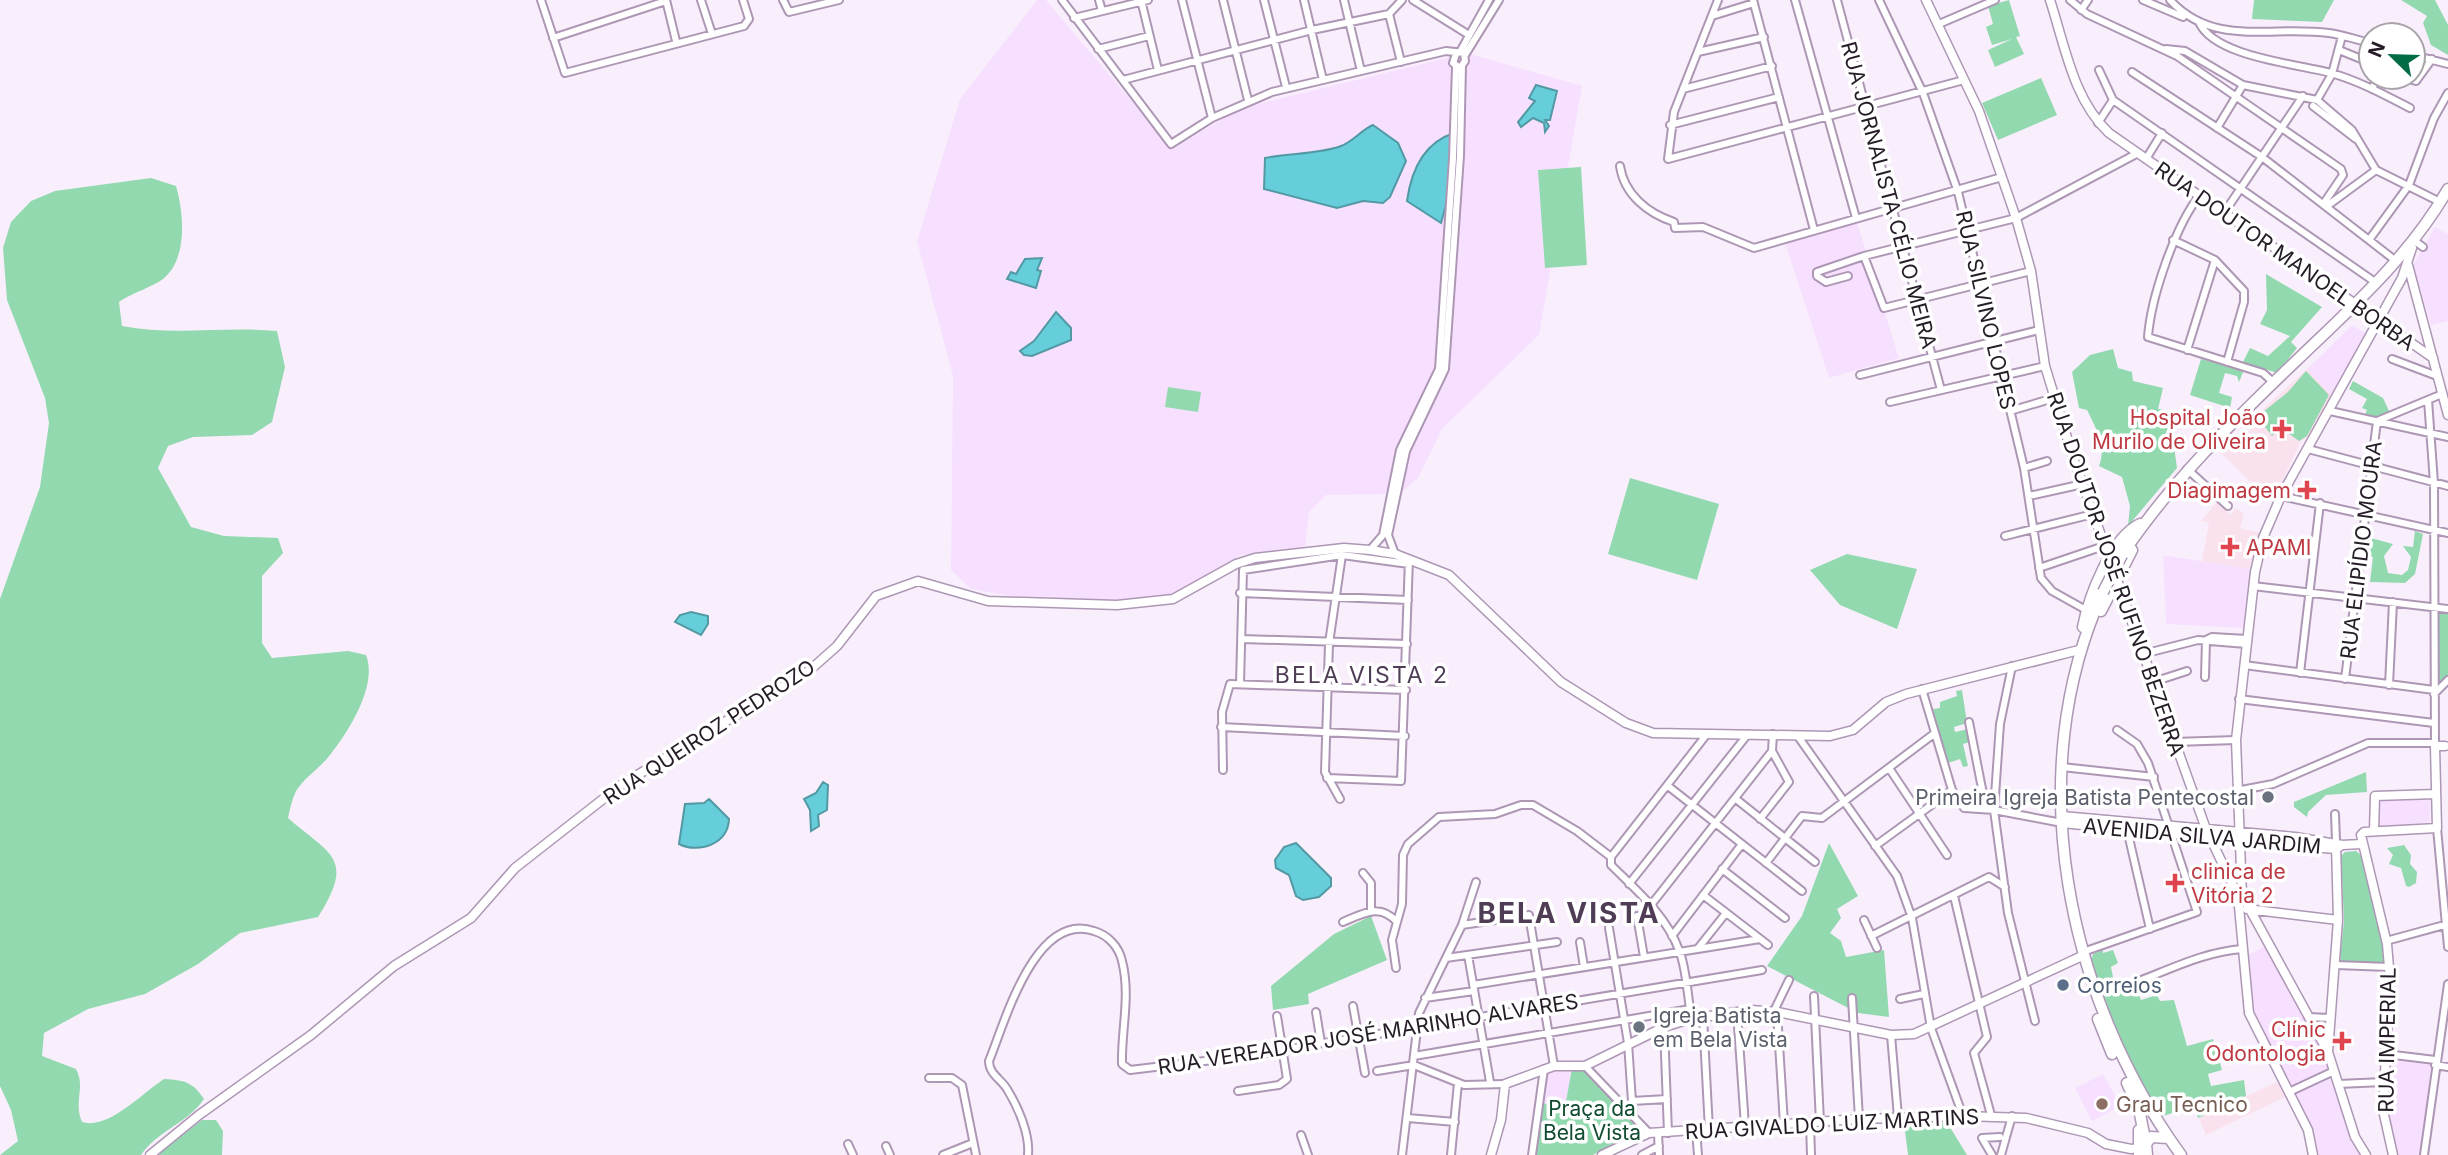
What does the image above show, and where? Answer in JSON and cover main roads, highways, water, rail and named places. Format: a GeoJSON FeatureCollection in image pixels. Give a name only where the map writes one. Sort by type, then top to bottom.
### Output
{"type":"FeatureCollection","features":[{"type":"Feature","properties":{"kind":"main road"},"geometry":{"type":"LineString","coordinates":[[2080,646],[2103,592],[2122,555],[2143,523],[2187,469],[2419,244],[2448,189]]}},
{"type":"Feature","properties":{"kind":"main road"},"geometry":{"type":"LineString","coordinates":[[2355,306],[2396,261],[2444,200]]}},
{"type":"Feature","properties":{"kind":"main road"},"geometry":{"type":"LineString","coordinates":[[2080,646],[2151,514]]}},
{"type":"Feature","properties":{"kind":"main road"},"geometry":{"type":"LineString","coordinates":[[2143,523],[2125,535],[2109,561],[2086,610],[2070,695],[2062,767],[2062,819],[2082,956],[2121,1059],[2170,1146]]}},
{"type":"Feature","properties":{"kind":"main road"},"geometry":{"type":"LineString","coordinates":[[2082,956],[2081,965],[2097,1018],[2139,1109],[2140,1151]]}},
{"type":"Feature","properties":{"kind":"main road"},"geometry":{"type":"LineString","coordinates":[[2140,1151],[2155,1136],[2181,1155]]}},
{"type":"Feature","properties":{"kind":"water"},"geometry":{"type":"Polygon","coordinates":[[[1536,85],[1557,91],[1550,120],[1545,120],[1549,126],[1545,132],[1544,123],[1533,118],[1521,127],[1518,122],[1535,101],[1529,98],[1536,85]]]}},
{"type":"Feature","properties":{"kind":"water"},"geometry":{"type":"Polygon","coordinates":[[[1373,125],[1398,143],[1406,161],[1390,197],[1383,203],[1363,201],[1337,208],[1264,189],[1265,158],[1333,149],[1373,125]]]}},
{"type":"Feature","properties":{"kind":"water"},"geometry":{"type":"Polygon","coordinates":[[[1454,133],[1448,198],[1441,223],[1407,201],[1420,160],[1434,144],[1454,133]]]}},
{"type":"Feature","properties":{"kind":"water"},"geometry":{"type":"Polygon","coordinates":[[[1042,258],[1037,270],[1041,271],[1036,288],[1007,279],[1011,272],[1016,274],[1025,259],[1042,258]]]}},
{"type":"Feature","properties":{"kind":"water"},"geometry":{"type":"Polygon","coordinates":[[[1056,312],[1071,328],[1071,340],[1032,356],[1024,355],[1020,351],[1034,341],[1056,312]]]}},
{"type":"Feature","properties":{"kind":"water"},"geometry":{"type":"Polygon","coordinates":[[[691,612],[708,616],[708,624],[701,635],[675,622],[680,615],[691,612]]]}},
{"type":"Feature","properties":{"kind":"water"},"geometry":{"type":"Polygon","coordinates":[[[823,782],[828,785],[827,810],[818,815],[819,826],[811,831],[810,810],[804,799],[816,793],[823,782]]]}},
{"type":"Feature","properties":{"kind":"water"},"geometry":{"type":"Polygon","coordinates":[[[709,799],[729,819],[724,835],[711,845],[703,847],[679,844],[685,804],[704,803],[709,799]]]}},
{"type":"Feature","properties":{"kind":"water"},"geometry":{"type":"Polygon","coordinates":[[[1296,843],[1331,878],[1331,886],[1319,897],[1303,900],[1296,896],[1289,875],[1276,868],[1275,860],[1284,847],[1296,843]]]}},
{"type":"Feature","properties":{"kind":"place","name":"Hospital João Murilo de Oliveira"},"geometry":{"type":"Point","coordinates":[2282,429]}},
{"type":"Feature","properties":{"kind":"place","name":"Diagimagem"},"geometry":{"type":"Point","coordinates":[2307,490]}},
{"type":"Feature","properties":{"kind":"place","name":"APAMI"},"geometry":{"type":"Point","coordinates":[2230,547]}},
{"type":"Feature","properties":{"kind":"place","name":"Primeira Igreja Batista Pentecostal"},"geometry":{"type":"Point","coordinates":[2268,797]}},
{"type":"Feature","properties":{"kind":"place","name":"clinica de Vitória 2"},"geometry":{"type":"Point","coordinates":[2175,883]}},
{"type":"Feature","properties":{"kind":"place","name":"Correios"},"geometry":{"type":"Point","coordinates":[2063,985]}},
{"type":"Feature","properties":{"kind":"place","name":"Igreja Batista em Bela Vista"},"geometry":{"type":"Point","coordinates":[1639,1027]}},
{"type":"Feature","properties":{"kind":"place","name":"Clínic Odontologia"},"geometry":{"type":"Point","coordinates":[2342,1041]}},
{"type":"Feature","properties":{"kind":"place","name":"Grau Tecnico"},"geometry":{"type":"Point","coordinates":[2102,1104]}},
{"type":"Feature","properties":{"kind":"district","name":"BELA VISTA 2"},"geometry":{"type":"Point","coordinates":[1362,675]}},
{"type":"Feature","properties":{"kind":"district","name":"BELA VISTA"},"geometry":{"type":"Point","coordinates":[1569,913]}},
{"type":"Feature","properties":{"kind":"park label","name":"Praça da Bela Vista"},"geometry":{"type":"Point","coordinates":[1592,1120]}}]}
